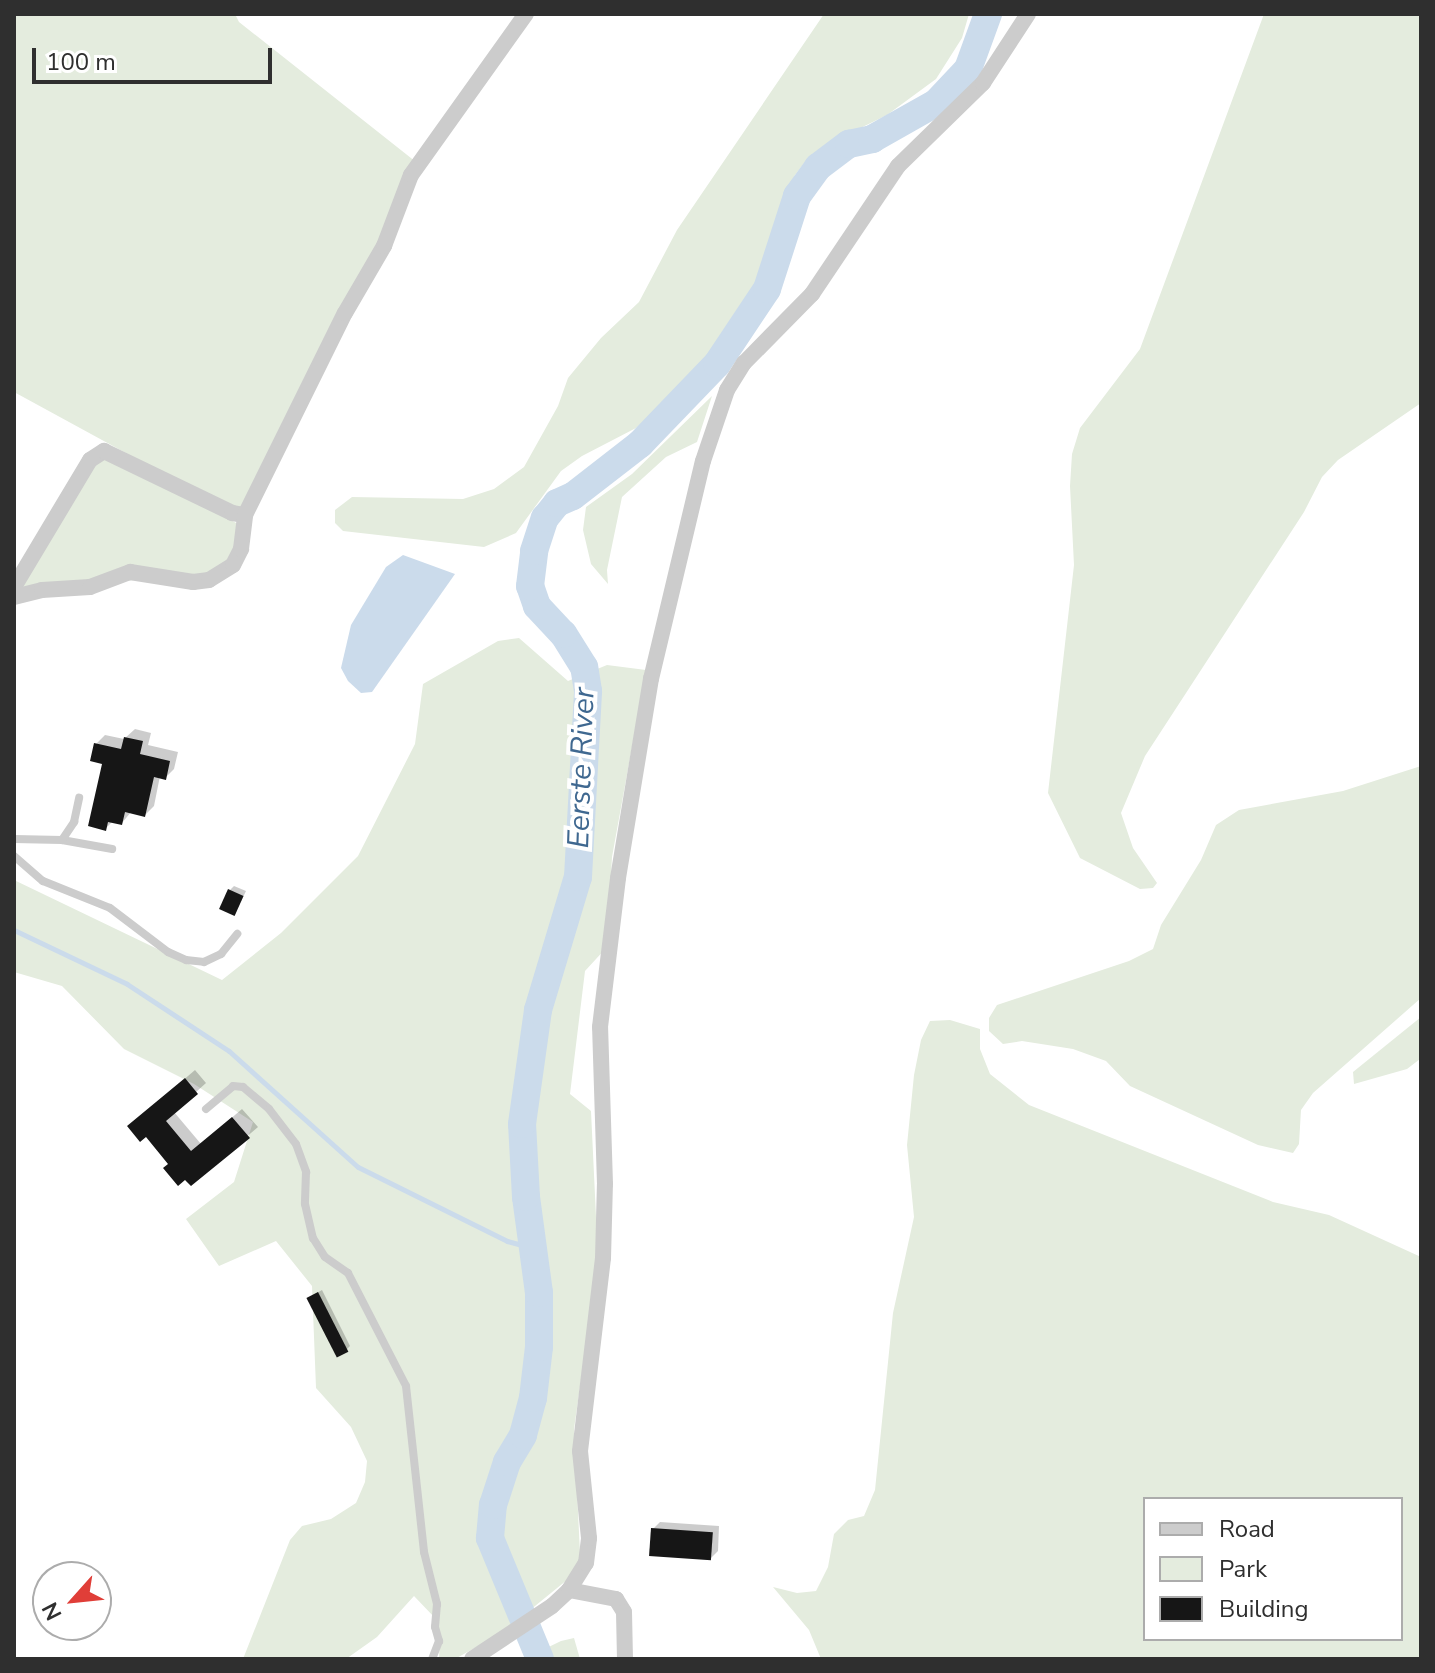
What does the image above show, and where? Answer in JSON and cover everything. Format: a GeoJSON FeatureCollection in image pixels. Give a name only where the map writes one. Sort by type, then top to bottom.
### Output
{"type":"FeatureCollection","features":[{"type":"Feature","properties":{"kind":"street"},"geometry":{"type":"LineString","coordinates":[[14,597],[42,590],[90,587],[130,572],[193,582],[209,580],[233,565],[241,549],[245,515],[345,313],[384,246],[411,175],[526,14]]}},
{"type":"Feature","properties":{"kind":"street"},"geometry":{"type":"LineString","coordinates":[[472,1659],[507,1638],[569,1590],[583,1571],[588,1551],[580,1451],[603,1258],[605,1184],[600,1027],[618,878],[651,679],[703,461],[727,390],[744,363],[812,294],[898,166],[983,83],[1028,14]]}},
{"type":"Feature","properties":{"kind":"street"},"geometry":{"type":"LineString","coordinates":[[14,587],[90,460],[104,451],[232,513],[245,515]]}},
{"type":"Feature","properties":{"kind":"street"},"geometry":{"type":"LineString","coordinates":[[569,1590],[616,1599],[624,1612],[625,1659]]}},
{"type":"Feature","properties":{"kind":"lane"},"geometry":{"type":"LineString","coordinates":[[62,840],[74,822],[79,798]]}},
{"type":"Feature","properties":{"kind":"lane"},"geometry":{"type":"LineString","coordinates":[[14,839],[62,840],[112,849]]}},
{"type":"Feature","properties":{"kind":"lane"},"geometry":{"type":"LineString","coordinates":[[14,856],[43,881],[110,908],[168,952],[186,960],[204,962],[221,954],[237,934]]}},
{"type":"Feature","properties":{"kind":"lane"},"geometry":{"type":"LineString","coordinates":[[206,1109],[233,1086],[243,1087],[269,1109],[296,1144],[306,1172],[305,1204],[313,1238],[325,1257],[348,1273],[406,1386],[424,1552],[437,1604],[435,1627],[439,1641],[432,1659]]}},
{"type":"Feature","properties":{"kind":"green space"},"geometry":{"type":"Polygon","coordinates":[[[14,14],[235,14],[239,22],[416,162],[389,225],[242,508],[212,500],[14,392],[14,14]]]}},
{"type":"Feature","properties":{"kind":"green space"},"geometry":{"type":"Polygon","coordinates":[[[824,14],[969,14],[962,38],[936,79],[887,115],[834,141],[808,158],[795,175],[779,211],[763,265],[746,301],[719,342],[678,392],[636,428],[582,456],[561,471],[516,533],[484,547],[343,531],[335,523],[335,510],[352,497],[463,499],[494,489],[524,467],[558,406],[568,378],[601,338],[639,302],[677,230],[824,14]]]}},
{"type":"Feature","properties":{"kind":"green space"},"geometry":{"type":"Polygon","coordinates":[[[1264,14],[1421,14],[1421,403],[1338,460],[1322,477],[1304,512],[1145,756],[1121,813],[1133,848],[1157,883],[1153,888],[1140,889],[1080,858],[1048,793],[1074,565],[1070,486],[1072,454],[1080,428],[1140,349],[1264,14]]]}},
{"type":"Feature","properties":{"kind":"green space"},"geometry":{"type":"Polygon","coordinates":[[[712,396],[697,442],[666,457],[622,497],[607,570],[608,584],[591,564],[583,530],[586,507],[632,474],[712,396]]]}},
{"type":"Feature","properties":{"kind":"green space"},"geometry":{"type":"Polygon","coordinates":[[[113,458],[240,525],[230,561],[212,574],[20,589],[97,459],[113,458]]]}},
{"type":"Feature","properties":{"kind":"green space"},"geometry":{"type":"Polygon","coordinates":[[[519,638],[568,681],[607,665],[646,670],[612,857],[607,947],[585,971],[570,1094],[591,1111],[598,1259],[574,1429],[580,1553],[578,1571],[503,1632],[455,1659],[439,1659],[440,1636],[435,1618],[414,1596],[377,1637],[346,1659],[243,1659],[290,1540],[302,1526],[331,1519],[356,1503],[365,1482],[367,1461],[351,1427],[316,1388],[312,1286],[276,1241],[219,1266],[186,1219],[234,1182],[253,1122],[194,1084],[124,1049],[62,986],[14,972],[14,880],[222,980],[281,933],[358,856],[415,744],[423,684],[498,641],[519,638]]]}},
{"type":"Feature","properties":{"kind":"green space"},"geometry":{"type":"Polygon","coordinates":[[[1421,766],[1421,998],[1313,1093],[1301,1110],[1299,1144],[1293,1153],[1258,1145],[1130,1086],[1106,1061],[1073,1049],[1022,1041],[1003,1044],[989,1031],[989,1018],[997,1005],[1129,961],[1153,949],[1161,925],[1201,860],[1216,825],[1239,810],[1343,791],[1421,766]]]}},
{"type":"Feature","properties":{"kind":"green space"},"geometry":{"type":"Polygon","coordinates":[[[1421,1017],[1420,1059],[1407,1069],[1354,1084],[1353,1072],[1421,1017]]]}},
{"type":"Feature","properties":{"kind":"green space"},"geometry":{"type":"Polygon","coordinates":[[[950,1020],[980,1029],[980,1049],[990,1074],[1029,1105],[1273,1202],[1329,1215],[1421,1257],[1421,1659],[821,1659],[809,1630],[773,1587],[797,1593],[816,1591],[828,1567],[834,1534],[848,1520],[864,1516],[875,1490],[893,1313],[914,1217],[907,1145],[921,1040],[930,1021],[950,1020]]]}},
{"type":"Feature","properties":{"kind":"green space"},"geometry":{"type":"Polygon","coordinates":[[[574,1638],[580,1659],[524,1659],[561,1641],[574,1638]]]}},
{"type":"Feature","properties":{"kind":"water"},"geometry":{"type":"Polygon","coordinates":[[[403,555],[455,574],[372,692],[361,693],[348,681],[341,668],[351,625],[386,567],[403,555]]]}},
{"type":"Feature","properties":{"kind":"building"},"geometry":{"type":"Polygon","coordinates":[[[124,737],[143,741],[140,754],[170,761],[166,780],[154,777],[145,817],[125,812],[122,825],[108,822],[106,831],[88,826],[102,764],[90,761],[94,743],[121,749],[124,737]]]}},
{"type":"Feature","properties":{"kind":"building"},"geometry":{"type":"Polygon","coordinates":[[[228,889],[244,896],[235,916],[219,909],[228,889]]]}},
{"type":"Feature","properties":{"kind":"building"},"geometry":{"type":"Polygon","coordinates":[[[185,1078],[198,1094],[166,1121],[191,1151],[232,1117],[250,1138],[191,1186],[185,1180],[178,1186],[163,1168],[168,1164],[146,1137],[140,1142],[127,1126],[185,1078]]]}},
{"type":"Feature","properties":{"kind":"building"},"geometry":{"type":"Polygon","coordinates":[[[318,1292],[348,1352],[337,1358],[306,1298],[318,1292]]]}},
{"type":"Feature","properties":{"kind":"building"},"geometry":{"type":"Polygon","coordinates":[[[651,1528],[713,1532],[711,1560],[649,1556],[651,1528]]]}},
{"type":"Feature","properties":{"kind":"waterway","name":"Eerste River"},"geometry":{"type":"LineString","coordinates":[[540,1659],[490,1538],[493,1505],[507,1462],[523,1435],[533,1398],[539,1347],[539,1293],[526,1197],[522,1124],[538,1010],[578,877],[588,691],[584,667],[563,634],[537,606],[530,586],[534,551],[545,518],[557,503],[573,496],[640,444],[717,364],[767,289],[797,196],[818,167],[849,144],[872,139],[936,103],[968,69],[988,14]]}},
{"type":"Feature","properties":{"kind":"waterway"},"geometry":{"type":"LineString","coordinates":[[14,930],[127,984],[229,1051],[358,1167],[507,1241],[534,1248]]}}]}
